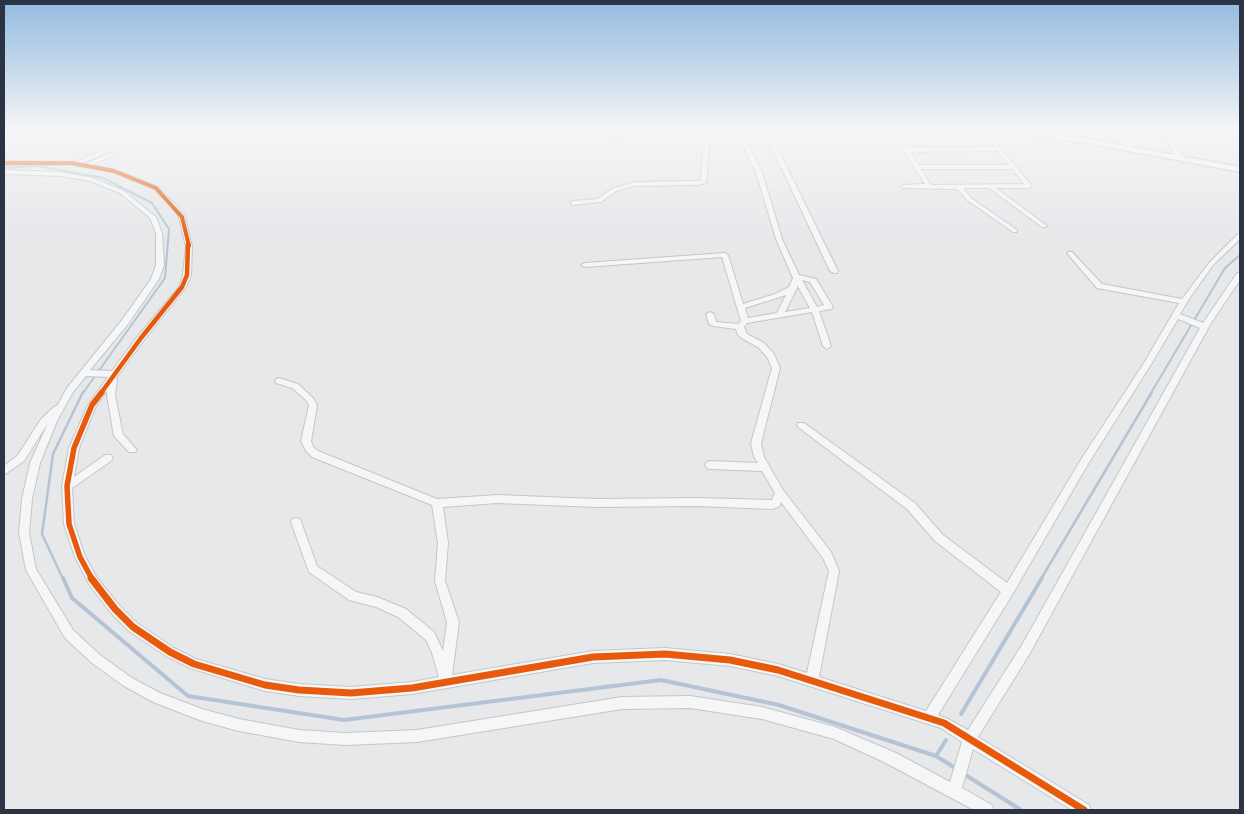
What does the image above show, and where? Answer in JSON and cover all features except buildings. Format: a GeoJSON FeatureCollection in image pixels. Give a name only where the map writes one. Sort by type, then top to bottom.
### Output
{"type":"FeatureCollection","features":[{"type":"Feature","properties":{"kind":"main road"},"geometry":{"type":"LineString","coordinates":[[1225,167],[1240,170]]}},
{"type":"Feature","properties":{"kind":"street"},"geometry":{"type":"LineString","coordinates":[[94,167],[127,175],[156,188],[182,217],[188,247],[187,275],[182,287],[111,375],[92,405],[74,448],[67,486],[69,524],[80,557],[93,581],[133,627],[170,652],[194,664],[238,678],[298,690],[351,693],[384,692],[570,659],[643,654],[700,656],[730,660],[778,670],[916,715],[930,717],[953,727],[968,742],[1084,810]]}},
{"type":"Feature","properties":{"kind":"street"},"geometry":{"type":"LineString","coordinates":[[573,203],[599,201],[614,190],[634,184],[704,182],[705,167]]}},
{"type":"Feature","properties":{"kind":"street"},"geometry":{"type":"LineString","coordinates":[[757,167],[779,238],[815,310],[828,346]]}},
{"type":"Feature","properties":{"kind":"street"},"geometry":{"type":"LineString","coordinates":[[784,167],[834,270]]}},
{"type":"Feature","properties":{"kind":"street"},"geometry":{"type":"LineString","coordinates":[[904,187],[1030,185],[1013,167],[918,167]]}},
{"type":"Feature","properties":{"kind":"street"},"geometry":{"type":"LineString","coordinates":[[918,167],[930,186]]}},
{"type":"Feature","properties":{"kind":"street"},"geometry":{"type":"LineString","coordinates":[[4,172],[61,174],[91,179],[122,192],[153,217],[161,246],[160,265],[155,279],[60,408],[35,463],[27,499],[24,533],[31,570],[69,634],[112,671],[157,698],[202,715],[239,725],[299,736],[344,740],[417,736],[622,702],[690,702],[762,713],[834,733],[955,786],[987,810]]}},
{"type":"Feature","properties":{"kind":"street"},"geometry":{"type":"LineString","coordinates":[[958,186],[969,199],[1015,231]]}},
{"type":"Feature","properties":{"kind":"street"},"geometry":{"type":"LineString","coordinates":[[991,186],[1044,226]]}},
{"type":"Feature","properties":{"kind":"street"},"geometry":{"type":"LineString","coordinates":[[930,717],[1008,591],[1085,460],[1179,316],[1184,302],[1211,264],[1240,235]]}},
{"type":"Feature","properties":{"kind":"street"},"geometry":{"type":"LineString","coordinates":[[1070,253],[1096,284],[1100,286],[1184,302]]}},
{"type":"Feature","properties":{"kind":"street"},"geometry":{"type":"LineString","coordinates":[[585,265],[724,254],[727,256],[740,307],[741,333],[760,345],[771,356],[776,368],[756,444],[759,457],[780,493],[828,555],[834,572],[812,680]]}},
{"type":"Feature","properties":{"kind":"street"},"geometry":{"type":"LineString","coordinates":[[955,786],[968,742],[1026,649],[1203,326],[1240,275]]}},
{"type":"Feature","properties":{"kind":"street"},"geometry":{"type":"LineString","coordinates":[[780,315],[797,277]]}},
{"type":"Feature","properties":{"kind":"street"},"geometry":{"type":"LineString","coordinates":[[710,314],[713,324],[742,324],[780,315],[827,308],[828,306],[813,281],[797,277]]}},
{"type":"Feature","properties":{"kind":"street"},"geometry":{"type":"LineString","coordinates":[[740,307],[778,296],[793,287]]}},
{"type":"Feature","properties":{"kind":"street"},"geometry":{"type":"LineString","coordinates":[[1179,316],[1203,326]]}},
{"type":"Feature","properties":{"kind":"street"},"geometry":{"type":"LineString","coordinates":[[86,373],[111,375]]}},
{"type":"Feature","properties":{"kind":"street"},"geometry":{"type":"LineString","coordinates":[[111,375],[111,395],[117,430],[119,436],[132,450]]}},
{"type":"Feature","properties":{"kind":"street"},"geometry":{"type":"LineString","coordinates":[[279,381],[295,386],[309,398],[312,411],[306,441],[315,454],[437,503],[497,500],[604,503],[698,502],[772,505],[776,503],[780,493]]}},
{"type":"Feature","properties":{"kind":"street"},"geometry":{"type":"LineString","coordinates":[[4,471],[21,458],[44,420],[60,408]]}},
{"type":"Feature","properties":{"kind":"street"},"geometry":{"type":"LineString","coordinates":[[801,425],[899,496],[911,506],[939,538],[1008,591]]}},
{"type":"Feature","properties":{"kind":"street"},"geometry":{"type":"LineString","coordinates":[[67,486],[108,458]]}},
{"type":"Feature","properties":{"kind":"street"},"geometry":{"type":"LineString","coordinates":[[710,465],[765,467]]}},
{"type":"Feature","properties":{"kind":"street"},"geometry":{"type":"LineString","coordinates":[[437,503],[443,543],[440,581],[452,622],[446,682]]}},
{"type":"Feature","properties":{"kind":"street"},"geometry":{"type":"LineString","coordinates":[[296,522],[313,568],[353,596],[377,602],[402,613],[430,636],[438,652],[446,682]]}},
{"type":"Feature","properties":{"kind":"waterway"},"geometry":{"type":"LineString","coordinates":[[4,168],[21,167]]}},
{"type":"Feature","properties":{"kind":"waterway"},"geometry":{"type":"LineString","coordinates":[[42,167],[103,178],[152,203],[169,229],[165,278],[83,393]]}},
{"type":"Feature","properties":{"kind":"waterway"},"geometry":{"type":"LineString","coordinates":[[1151,393],[1225,268],[1240,255]]}},
{"type":"Feature","properties":{"kind":"waterway"},"geometry":{"type":"LineString","coordinates":[[63,579],[42,534],[53,454],[83,392]]}},
{"type":"Feature","properties":{"kind":"waterway"},"geometry":{"type":"LineString","coordinates":[[1041,579],[1152,392]]}},
{"type":"Feature","properties":{"kind":"waterway"},"geometry":{"type":"LineString","coordinates":[[63,578],[72,598],[188,696],[344,720],[661,680],[779,705],[936,756]]}},
{"type":"Feature","properties":{"kind":"waterway"},"geometry":{"type":"LineString","coordinates":[[961,714],[1042,578]]}},
{"type":"Feature","properties":{"kind":"waterway"},"geometry":{"type":"LineString","coordinates":[[936,756],[946,740]]}},
{"type":"Feature","properties":{"kind":"waterway"},"geometry":{"type":"LineString","coordinates":[[936,756],[957,769]]}},
{"type":"Feature","properties":{"kind":"waterway"},"geometry":{"type":"LineString","coordinates":[[964,774],[1021,810]]}},
{"type":"Feature","properties":{"kind":"cycle path"},"geometry":{"type":"LineString","coordinates":[[93,167],[114,171],[156,188],[182,217],[189,247],[187,275],[182,287],[141,338],[92,405],[74,448],[67,486],[69,524],[80,557],[93,581],[115,609],[133,627],[170,652],[194,664],[265,685],[299,690],[351,693],[412,688],[593,657],[665,654],[730,660],[778,670],[944,723],[1084,810]]}}]}
